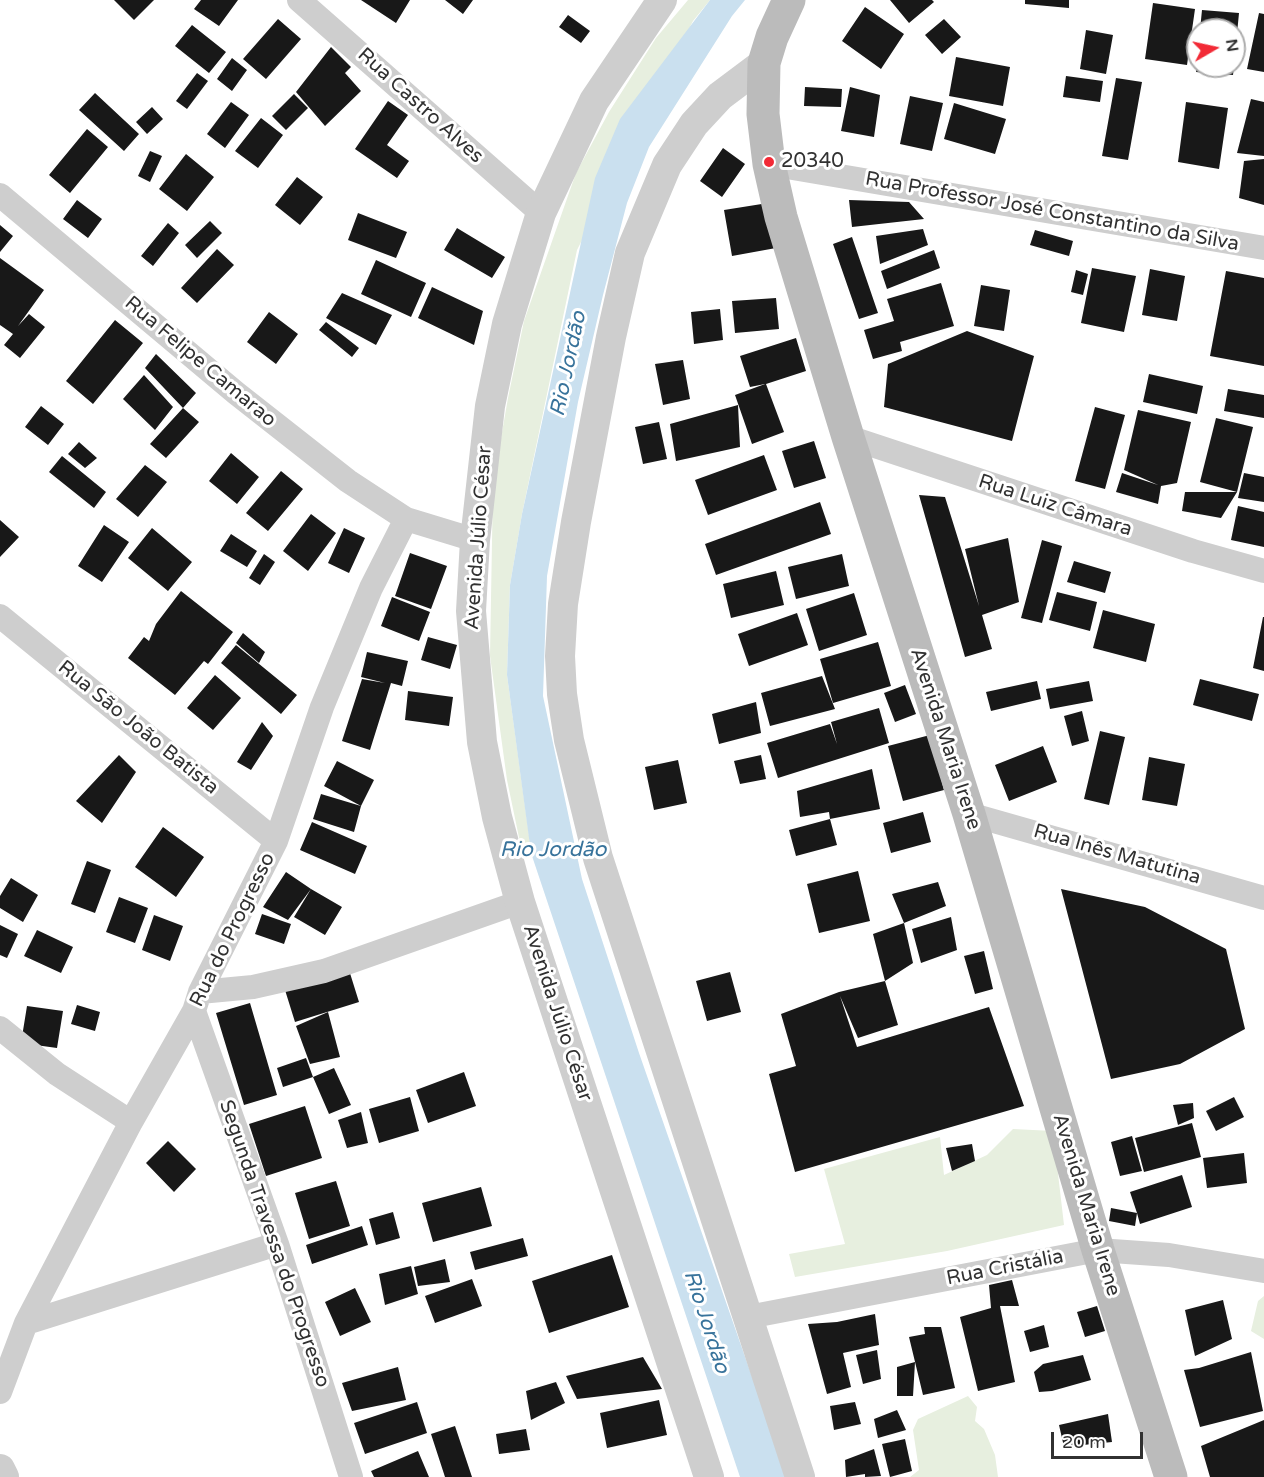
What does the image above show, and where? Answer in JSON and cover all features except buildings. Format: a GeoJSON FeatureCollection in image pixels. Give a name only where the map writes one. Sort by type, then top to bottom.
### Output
{"type":"FeatureCollection","features":[{"type":"Feature","properties":{"kind":"main road","name":"Avenida Maria Irene"},"geometry":{"type":"LineString","coordinates":[[789,0],[772,37],[764,63],[763,114],[769,164],[781,217],[848,437],[969,814],[1098,1250],[1171,1477]]}},
{"type":"Feature","properties":{"kind":"street","name":"Rua Castro Alves"},"geometry":{"type":"LineString","coordinates":[[299,0],[541,213]]}},
{"type":"Feature","properties":{"kind":"street","name":"Avenida Júlio César"},"geometry":{"type":"LineString","coordinates":[[662,0],[594,101],[541,213],[507,324],[490,406],[475,540],[471,612],[482,742],[497,817],[520,902],[709,1477]]}},
{"type":"Feature","properties":{"kind":"street"},"geometry":{"type":"LineString","coordinates":[[764,63],[720,96],[694,124],[667,165],[630,253],[611,337],[578,511],[563,604],[560,656],[568,740],[598,858],[800,1477]]}},
{"type":"Feature","properties":{"kind":"street","name":"Rua Professor José Constantino da Silva"},"geometry":{"type":"LineString","coordinates":[[769,164],[1264,248]]}},
{"type":"Feature","properties":{"kind":"street","name":"Rua Felipe Camarao"},"geometry":{"type":"LineString","coordinates":[[0,195],[236,393],[348,481],[406,519]]}},
{"type":"Feature","properties":{"kind":"street","name":"Rua Luiz Câmara"},"geometry":{"type":"LineString","coordinates":[[848,437],[1193,551],[1264,571]]}},
{"type":"Feature","properties":{"kind":"street"},"geometry":{"type":"LineString","coordinates":[[406,519],[475,540]]}},
{"type":"Feature","properties":{"kind":"street","name":"Rua do Progresso"},"geometry":{"type":"LineString","coordinates":[[0,1392],[26,1323],[131,1122],[197,1002],[276,841],[322,707],[362,609],[406,519]]}},
{"type":"Feature","properties":{"kind":"street","name":"Rua São João Batista"},"geometry":{"type":"LineString","coordinates":[[0,616],[276,841]]}},
{"type":"Feature","properties":{"kind":"street","name":"Rua Inês Matutina"},"geometry":{"type":"LineString","coordinates":[[969,814],[1264,898]]}},
{"type":"Feature","properties":{"kind":"street"},"geometry":{"type":"LineString","coordinates":[[197,1002],[324,971],[520,902]]}},
{"type":"Feature","properties":{"kind":"street","name":"Segunda Travessa do Progresso"},"geometry":{"type":"LineString","coordinates":[[197,1002],[351,1477]]}},
{"type":"Feature","properties":{"kind":"street"},"geometry":{"type":"LineString","coordinates":[[0,1028],[57,1074],[131,1122]]}},
{"type":"Feature","properties":{"kind":"street"},"geometry":{"type":"LineString","coordinates":[[26,1323],[277,1244]]}},
{"type":"Feature","properties":{"kind":"street","name":"Rua Cristália"},"geometry":{"type":"LineString","coordinates":[[748,1317],[1098,1250],[1169,1255],[1264,1271]]}},
{"type":"Feature","properties":{"kind":"street"},"geometry":{"type":"LineString","coordinates":[[0,1469],[4,1477]]}},
{"type":"Feature","properties":{"kind":"green space"},"geometry":{"type":"Polygon","coordinates":[[[688,0],[710,0],[693,21],[577,250],[522,514],[510,585],[507,675],[530,843],[521,847],[507,780],[490,656],[493,484],[508,398],[524,321],[576,173],[609,112],[656,38],[688,0]]]}},
{"type":"Feature","properties":{"kind":"green space"},"geometry":{"type":"Polygon","coordinates":[[[1013,1129],[1053,1131],[1064,1225],[947,1251],[795,1277],[789,1254],[845,1244],[824,1169],[940,1137],[944,1175],[987,1155],[1013,1129]]]}},
{"type":"Feature","properties":{"kind":"green space"},"geometry":{"type":"Polygon","coordinates":[[[1264,1296],[1264,1339],[1251,1331],[1258,1301],[1264,1296]]]}},
{"type":"Feature","properties":{"kind":"green space"},"geometry":{"type":"Polygon","coordinates":[[[968,1396],[977,1407],[975,1421],[984,1429],[995,1455],[998,1477],[910,1477],[919,1470],[913,1430],[918,1419],[968,1396]]]}},
{"type":"Feature","properties":{"kind":"water","name":"Rio Jordão"},"geometry":{"type":"Polygon","coordinates":[[[710,0],[745,0],[732,16],[649,147],[627,203],[603,295],[578,402],[547,576],[543,696],[582,879],[639,1053],[787,1477],[740,1477],[531,853],[507,675],[510,585],[522,514],[595,178],[620,119],[710,0]]]}},
{"type":"Feature","properties":{"kind":"place","name":"20340"},"geometry":{"type":"Point","coordinates":[769,162]}}]}
